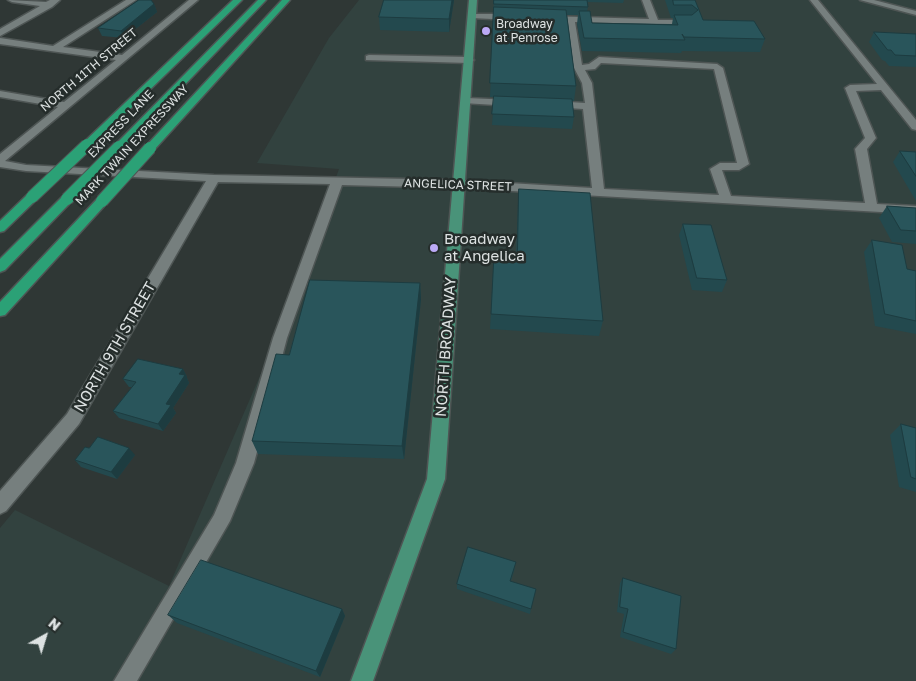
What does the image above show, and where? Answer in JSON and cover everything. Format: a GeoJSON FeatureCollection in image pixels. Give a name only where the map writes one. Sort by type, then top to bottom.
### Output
{"type":"FeatureCollection","features":[{"type":"Feature","properties":{"kind":"highway","name":"MARK TWAIN EXPRESSWAY"},"geometry":{"type":"LineString","coordinates":[[0,228],[238,0]]}},
{"type":"Feature","properties":{"kind":"highway","name":"EXPRESS LANE"},"geometry":{"type":"LineString","coordinates":[[0,267],[262,0]]}},
{"type":"Feature","properties":{"kind":"highway","name":"MARK TWAIN EXPRESSWAY"},"geometry":{"type":"LineString","coordinates":[[0,311],[286,0]]}},
{"type":"Feature","properties":{"kind":"main road","name":"NORTH BROADWAY"},"geometry":{"type":"LineString","coordinates":[[362,681],[436,479],[473,0]]}},
{"type":"Feature","properties":{"kind":"street"},"geometry":{"type":"LineString","coordinates":[[12,0],[53,2]]}},
{"type":"Feature","properties":{"kind":"street"},"geometry":{"type":"LineString","coordinates":[[55,48],[132,0]]}},
{"type":"Feature","properties":{"kind":"street","name":"NORTH 11TH STREET"},"geometry":{"type":"LineString","coordinates":[[0,162],[194,0]]}},
{"type":"Feature","properties":{"kind":"street"},"geometry":{"type":"LineString","coordinates":[[540,18],[570,24],[656,30],[656,22],[646,0]]}},
{"type":"Feature","properties":{"kind":"street"},"geometry":{"type":"LineString","coordinates":[[814,0],[916,127]]}},
{"type":"Feature","properties":{"kind":"street"},"geometry":{"type":"LineString","coordinates":[[864,0],[916,13]]}},
{"type":"Feature","properties":{"kind":"street"},"geometry":{"type":"LineString","coordinates":[[0,33],[53,2]]}},
{"type":"Feature","properties":{"kind":"street"},"geometry":{"type":"LineString","coordinates":[[472,16],[520,18]]}},
{"type":"Feature","properties":{"kind":"street"},"geometry":{"type":"LineString","coordinates":[[656,22],[688,23]]}},
{"type":"Feature","properties":{"kind":"street"},"geometry":{"type":"LineString","coordinates":[[570,24],[579,68],[587,83],[598,192]]}},
{"type":"Feature","properties":{"kind":"street"},"geometry":{"type":"LineString","coordinates":[[0,41],[123,58]]}},
{"type":"Feature","properties":{"kind":"street"},"geometry":{"type":"LineString","coordinates":[[369,58],[468,60]]}},
{"type":"Feature","properties":{"kind":"street"},"geometry":{"type":"LineString","coordinates":[[579,68],[592,68],[599,60],[714,66],[718,68],[743,164],[739,167],[720,166],[716,169],[726,199]]}},
{"type":"Feature","properties":{"kind":"street"},"geometry":{"type":"LineString","coordinates":[[872,208],[861,149],[871,138],[850,88],[885,87]]}},
{"type":"Feature","properties":{"kind":"street"},"geometry":{"type":"LineString","coordinates":[[0,94],[66,105]]}},
{"type":"Feature","properties":{"kind":"street"},"geometry":{"type":"LineString","coordinates":[[466,101],[521,103]]}},
{"type":"Feature","properties":{"kind":"street"},"geometry":{"type":"LineString","coordinates":[[540,104],[588,106]]}},
{"type":"Feature","properties":{"kind":"street","name":"ANGELICA STREET"},"geometry":{"type":"LineString","coordinates":[[0,162],[26,168],[214,178],[459,184],[916,210]]}},
{"type":"Feature","properties":{"kind":"street","name":"NORTH 9TH STREET"},"geometry":{"type":"LineString","coordinates":[[0,505],[73,419],[214,178]]}},
{"type":"Feature","properties":{"kind":"street"},"geometry":{"type":"LineString","coordinates":[[125,681],[221,521],[245,463],[280,338],[337,181]]}},
{"type":"Feature","properties":{"kind":"shaded area"},"geometry":{"type":"Polygon","coordinates":[[[359,0],[916,0],[916,681],[0,681],[0,528],[15,510],[169,586],[282,325],[339,169],[257,163],[329,38],[359,0]]]}},
{"type":"Feature","properties":{"kind":"building"},"geometry":{"type":"Polygon","coordinates":[[[139,0],[151,0],[154,4],[121,31],[98,28],[139,0]]]}},
{"type":"Feature","properties":{"kind":"building"},"geometry":{"type":"Polygon","coordinates":[[[384,0],[452,0],[449,19],[379,17],[384,0]]]}},
{"type":"Feature","properties":{"kind":"building"},"geometry":{"type":"Polygon","coordinates":[[[494,0],[587,0],[588,7],[494,4],[494,0]]]}},
{"type":"Feature","properties":{"kind":"building"},"geometry":{"type":"Polygon","coordinates":[[[673,0],[695,0],[703,20],[754,21],[765,39],[684,37],[682,34],[685,40],[584,38],[579,11],[590,11],[592,23],[678,25],[674,15],[692,15],[698,10],[692,5],[674,5],[673,0]]]}},
{"type":"Feature","properties":{"kind":"building"},"geometry":{"type":"Polygon","coordinates":[[[494,7],[566,10],[576,86],[490,83],[494,7]]]}},
{"type":"Feature","properties":{"kind":"building"},"geometry":{"type":"Polygon","coordinates":[[[874,32],[916,34],[916,56],[895,55],[891,50],[888,50],[874,32]]]}},
{"type":"Feature","properties":{"kind":"building"},"geometry":{"type":"Polygon","coordinates":[[[494,96],[572,99],[574,117],[492,114],[494,96]]]}},
{"type":"Feature","properties":{"kind":"building"},"geometry":{"type":"Polygon","coordinates":[[[900,151],[916,152],[916,176],[900,151]]]}},
{"type":"Feature","properties":{"kind":"building"},"geometry":{"type":"Polygon","coordinates":[[[519,189],[590,193],[603,321],[491,314],[494,254],[517,255],[519,189]]]}},
{"type":"Feature","properties":{"kind":"building"},"geometry":{"type":"Polygon","coordinates":[[[887,206],[916,208],[916,231],[901,230],[887,206]]]}},
{"type":"Feature","properties":{"kind":"building"},"geometry":{"type":"Polygon","coordinates":[[[683,224],[711,225],[727,280],[697,278],[683,224]]]}},
{"type":"Feature","properties":{"kind":"building"},"geometry":{"type":"Polygon","coordinates":[[[872,240],[902,245],[907,269],[916,271],[916,321],[885,314],[872,240]]]}},
{"type":"Feature","properties":{"kind":"building"},"geometry":{"type":"Polygon","coordinates":[[[310,280],[420,283],[402,446],[252,441],[276,354],[289,355],[310,280]]]}},
{"type":"Feature","properties":{"kind":"building"},"geometry":{"type":"Polygon","coordinates":[[[138,359],[183,369],[179,374],[185,375],[166,404],[171,405],[158,424],[113,411],[136,382],[123,379],[138,359]]]}},
{"type":"Feature","properties":{"kind":"building"},"geometry":{"type":"Polygon","coordinates":[[[901,424],[916,428],[916,479],[911,477],[901,424]]]}},
{"type":"Feature","properties":{"kind":"building"},"geometry":{"type":"Polygon","coordinates":[[[98,437],[129,448],[111,472],[75,460],[85,447],[89,448],[98,437]]]}},
{"type":"Feature","properties":{"kind":"building"},"geometry":{"type":"Polygon","coordinates":[[[468,547],[516,562],[510,581],[536,589],[531,609],[457,584],[468,547]]]}},
{"type":"Feature","properties":{"kind":"building"},"geometry":{"type":"Polygon","coordinates":[[[201,560],[342,609],[316,671],[168,615],[201,560]]]}},
{"type":"Feature","properties":{"kind":"building"},"geometry":{"type":"Polygon","coordinates":[[[623,578],[681,596],[676,649],[623,632],[628,609],[620,607],[623,578]]]}},
{"type":"Feature","properties":{"kind":"place","name":"Broadway at Penrose"},"geometry":{"type":"Point","coordinates":[486,31]}},
{"type":"Feature","properties":{"kind":"place","name":"Broadway at Angelica"},"geometry":{"type":"Point","coordinates":[434,248]}}]}
